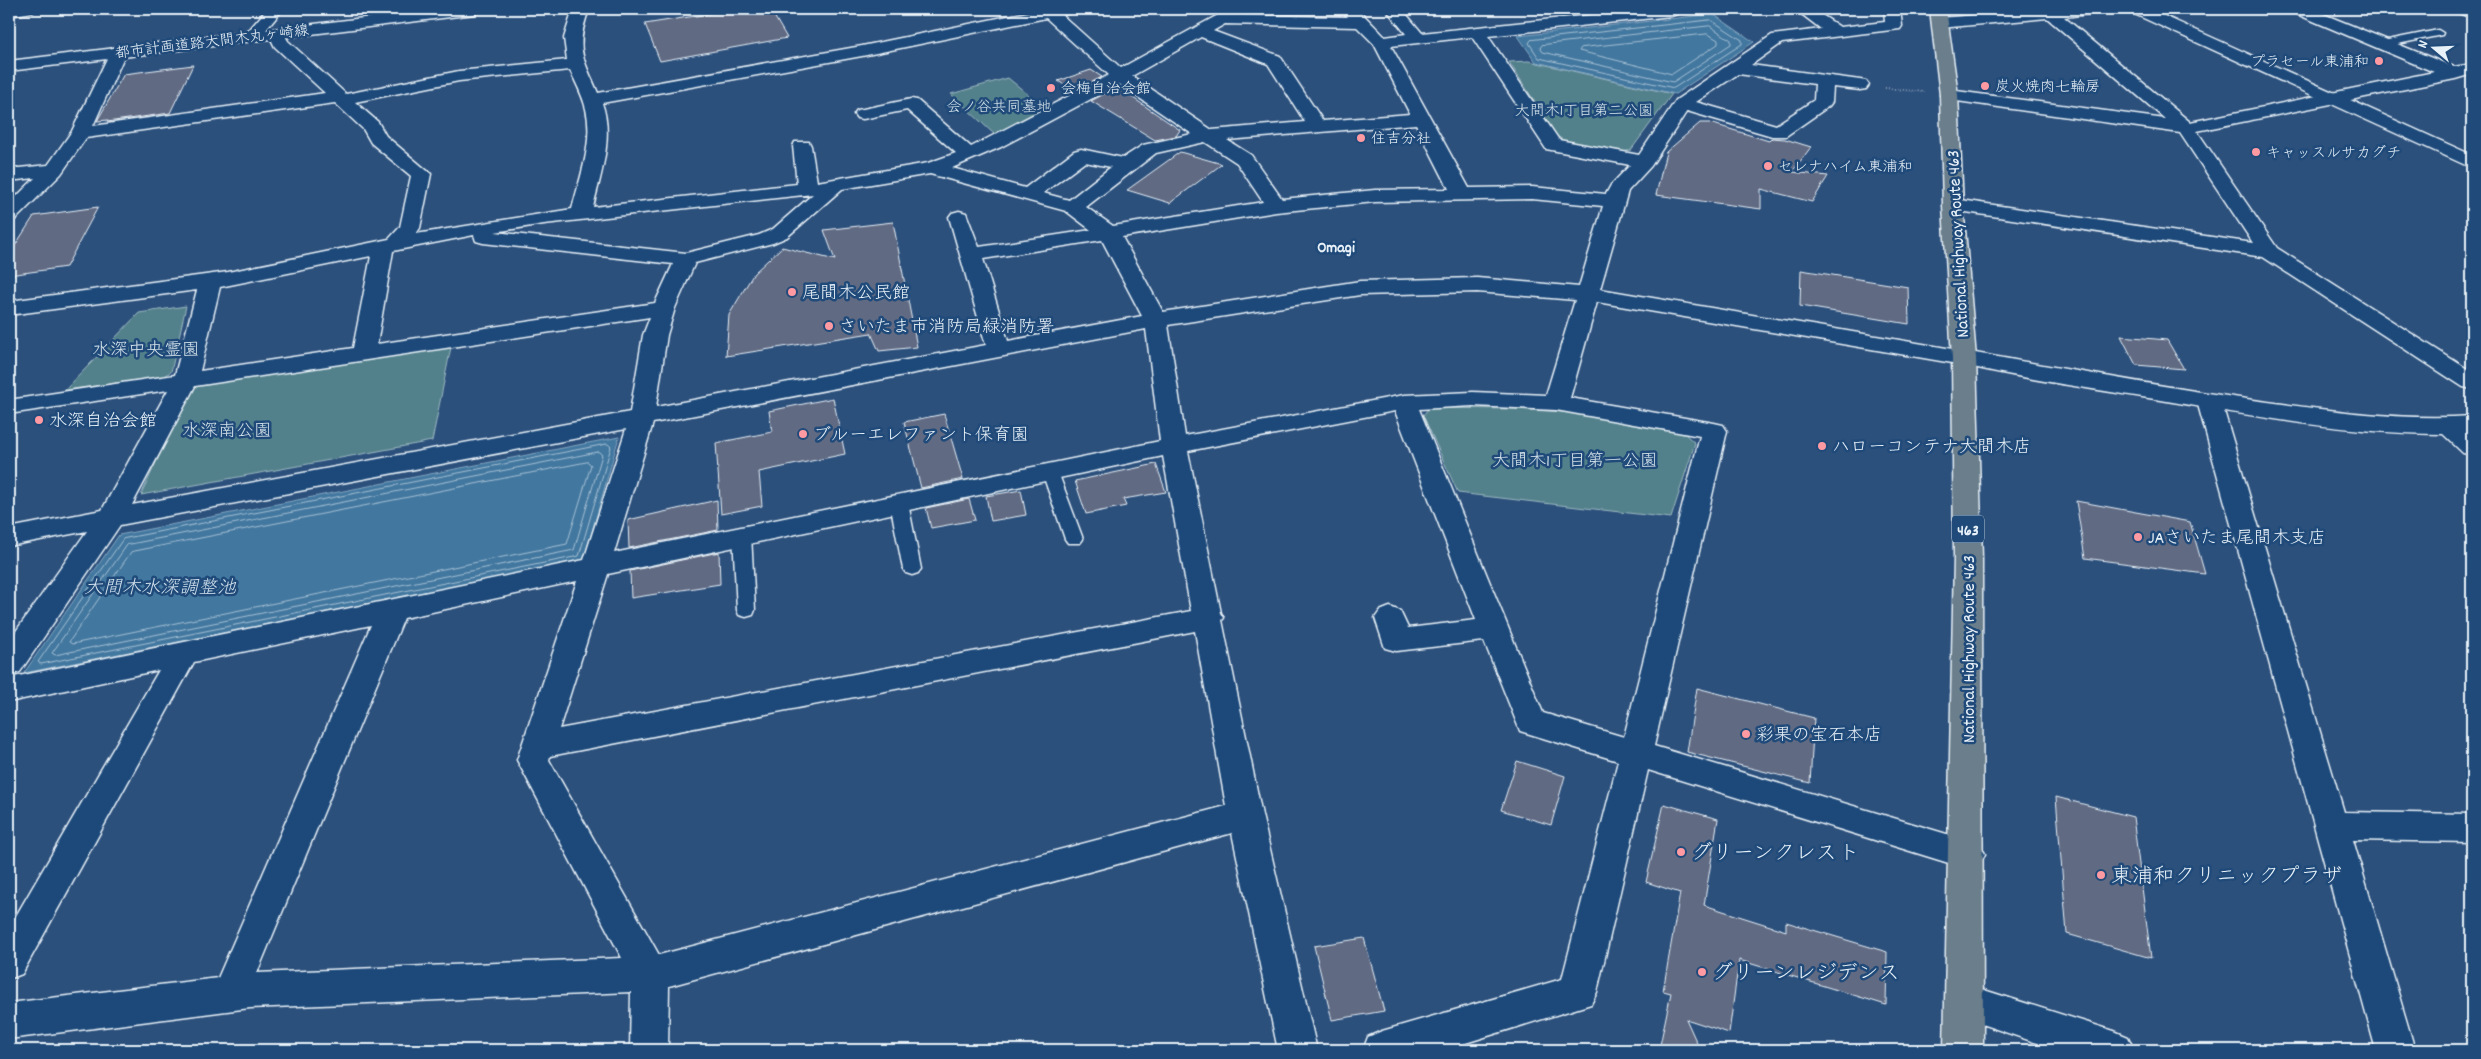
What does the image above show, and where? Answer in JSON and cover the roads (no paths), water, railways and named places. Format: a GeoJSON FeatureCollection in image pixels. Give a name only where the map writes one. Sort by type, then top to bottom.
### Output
{"type":"FeatureCollection","features":[{"type":"Feature","properties":{"kind":"highway","name":"National Highway Route 463"},"geometry":{"type":"LineString","coordinates":[[1940,16],[1949,95],[1953,205],[1964,358],[1968,558],[1968,854],[1964,1050]]}},
{"type":"Feature","properties":{"kind":"street"},"geometry":{"type":"LineString","coordinates":[[9,11],[27,9]]}},
{"type":"Feature","properties":{"kind":"street"},"geometry":{"type":"LineString","coordinates":[[252,36],[274,9]]}},
{"type":"Feature","properties":{"kind":"street","name":"都市計画道路大間木丸ヶ崎線"},"geometry":{"type":"LineString","coordinates":[[9,66],[475,9]]}},
{"type":"Feature","properties":{"kind":"street"},"geometry":{"type":"LineString","coordinates":[[580,213],[597,138],[594,99],[577,64],[572,40],[581,9]]}},
{"type":"Feature","properties":{"kind":"street"},"geometry":{"type":"LineString","coordinates":[[594,99],[862,51],[1046,11],[1072,9]]}},
{"type":"Feature","properties":{"kind":"street"},"geometry":{"type":"LineString","coordinates":[[9,308],[210,282],[450,233],[580,213],[808,190],[930,168],[968,154],[1121,77],[1241,9]]}},
{"type":"Feature","properties":{"kind":"street"},"geometry":{"type":"LineString","coordinates":[[1349,9],[1381,42],[1462,194]]}},
{"type":"Feature","properties":{"kind":"street"},"geometry":{"type":"LineString","coordinates":[[1394,9],[1418,38]]}},
{"type":"Feature","properties":{"kind":"street"},"geometry":{"type":"LineString","coordinates":[[1381,42],[1676,9]]}},
{"type":"Feature","properties":{"kind":"street"},"geometry":{"type":"LineString","coordinates":[[1802,9],[1836,32]]}},
{"type":"Feature","properties":{"kind":"street"},"geometry":{"type":"LineString","coordinates":[[1556,403],[1618,189],[1644,162],[1682,104],[1778,39],[1894,26],[1892,9]]}},
{"type":"Feature","properties":{"kind":"street"},"geometry":{"type":"LineString","coordinates":[[1940,16],[2050,13],[2100,9]]}},
{"type":"Feature","properties":{"kind":"street"},"geometry":{"type":"LineString","coordinates":[[2136,9],[2472,162]]}},
{"type":"Feature","properties":{"kind":"street"},"geometry":{"type":"LineString","coordinates":[[2298,9],[2472,81]]}},
{"type":"Feature","properties":{"kind":"street"},"geometry":{"type":"LineString","coordinates":[[2462,9],[2472,12]]}},
{"type":"Feature","properties":{"kind":"street"},"geometry":{"type":"LineString","coordinates":[[1046,11],[1121,77],[1244,159],[1276,206]]}},
{"type":"Feature","properties":{"kind":"street"},"geometry":{"type":"LineString","coordinates":[[2050,13],[2186,128],[2269,252],[2472,382]]}},
{"type":"Feature","properties":{"kind":"street"},"geometry":{"type":"LineString","coordinates":[[1222,19],[1363,22]]}},
{"type":"Feature","properties":{"kind":"street"},"geometry":{"type":"LineString","coordinates":[[1202,32],[1274,60],[1318,128]]}},
{"type":"Feature","properties":{"kind":"street"},"geometry":{"type":"LineString","coordinates":[[1477,32],[1553,145],[1644,162]]}},
{"type":"Feature","properties":{"kind":"street"},"geometry":{"type":"LineString","coordinates":[[276,33],[293,55],[372,126],[378,139],[421,174],[410,228],[390,245],[364,354]]}},
{"type":"Feature","properties":{"kind":"street"},"geometry":{"type":"LineString","coordinates":[[9,215],[54,170],[80,133],[118,52]]}},
{"type":"Feature","properties":{"kind":"street"},"geometry":{"type":"LineString","coordinates":[[80,133],[340,98],[392,86],[491,70],[577,64]]}},
{"type":"Feature","properties":{"kind":"street"},"geometry":{"type":"LineString","coordinates":[[1735,68],[1860,85]]}},
{"type":"Feature","properties":{"kind":"street"},"geometry":{"type":"LineString","coordinates":[[1949,95],[2186,128],[2472,69]]}},
{"type":"Feature","properties":{"kind":"street"},"geometry":{"type":"LineString","coordinates":[[1682,104],[1779,132],[1823,102],[1824,80]]}},
{"type":"Feature","properties":{"kind":"street"},"geometry":{"type":"LineString","coordinates":[[863,114],[912,104],[968,154]]}},
{"type":"Feature","properties":{"kind":"street"},"geometry":{"type":"LineString","coordinates":[[1073,207],[1126,165],[1150,149],[1208,136],[1423,118]]}},
{"type":"Feature","properties":{"kind":"street"},"geometry":{"type":"LineString","coordinates":[[802,146],[808,190]]}},
{"type":"Feature","properties":{"kind":"street"},"geometry":{"type":"LineString","coordinates":[[1028,195],[1081,155],[1126,165]]}},
{"type":"Feature","properties":{"kind":"street"},"geometry":{"type":"LineString","coordinates":[[930,168],[1073,207],[1109,233],[1156,321],[1174,446],[1209,618],[1245,816],[1298,1050]]}},
{"type":"Feature","properties":{"kind":"street"},"geometry":{"type":"LineString","coordinates":[[9,175],[54,170]]}},
{"type":"Feature","properties":{"kind":"street"},"geometry":{"type":"LineString","coordinates":[[450,233],[686,259],[766,239],[780,233],[834,186]]}},
{"type":"Feature","properties":{"kind":"street"},"geometry":{"type":"LineString","coordinates":[[970,254],[1276,206],[1375,196],[1532,193],[1614,202]]}},
{"type":"Feature","properties":{"kind":"street"},"geometry":{"type":"LineString","coordinates":[[1953,205],[2269,252]]}},
{"type":"Feature","properties":{"kind":"street"},"geometry":{"type":"LineString","coordinates":[[959,217],[999,350]]}},
{"type":"Feature","properties":{"kind":"street"},"geometry":{"type":"LineString","coordinates":[[648,1050],[650,974],[533,760],[642,417],[652,349],[664,308],[686,259]]}},
{"type":"Feature","properties":{"kind":"street"},"geometry":{"type":"LineString","coordinates":[[9,664],[111,518],[184,382],[210,282]]}},
{"type":"Feature","properties":{"kind":"street"},"geometry":{"type":"LineString","coordinates":[[9,538],[1217,309],[1360,288],[1477,285],[1588,293],[2209,401],[2334,420],[2461,425],[2472,447]]}},
{"type":"Feature","properties":{"kind":"street"},"geometry":{"type":"LineString","coordinates":[[9,407],[664,308]]}},
{"type":"Feature","properties":{"kind":"street"},"geometry":{"type":"LineString","coordinates":[[9,690],[742,535],[1174,446],[1404,402],[1449,398],[1556,403],[1714,431],[1578,992],[1382,1050]]}},
{"type":"Feature","properties":{"kind":"street"},"geometry":{"type":"LineString","coordinates":[[2209,401],[2396,1050]]}},
{"type":"Feature","properties":{"kind":"street"},"geometry":{"type":"LineString","coordinates":[[1404,402],[1532,722],[1968,854]]}},
{"type":"Feature","properties":{"kind":"street"},"geometry":{"type":"LineString","coordinates":[[230,993],[392,608]]}},
{"type":"Feature","properties":{"kind":"street"},"geometry":{"type":"LineString","coordinates":[[538,746],[1209,618]]}},
{"type":"Feature","properties":{"kind":"street"},"geometry":{"type":"LineString","coordinates":[[1390,618],[1396,640],[1495,629]]}},
{"type":"Feature","properties":{"kind":"street"},"geometry":{"type":"LineString","coordinates":[[9,962],[184,653]]}},
{"type":"Feature","properties":{"kind":"street"},"geometry":{"type":"LineString","coordinates":[[9,1021],[230,993],[650,974],[1245,816]]}},
{"type":"Feature","properties":{"kind":"street"},"geometry":{"type":"LineString","coordinates":[[2333,826],[2472,828]]}},
{"type":"Feature","properties":{"kind":"street"},"geometry":{"type":"LineString","coordinates":[[1965,1002],[2114,1050]]}},
{"type":"Feature","properties":{"kind":"lane"},"geometry":{"type":"LineString","coordinates":[[2384,44],[2438,33]]}},
{"type":"Feature","properties":{"kind":"lane"},"geometry":{"type":"LineString","coordinates":[[1050,472],[1074,539]]}},
{"type":"Feature","properties":{"kind":"lane"},"geometry":{"type":"LineString","coordinates":[[899,503],[912,569]]}},
{"type":"Feature","properties":{"kind":"lane"},"geometry":{"type":"LineString","coordinates":[[742,535],[746,610]]}},
{"type":"Feature","properties":{"kind":"water"},"geometry":{"type":"Polygon","coordinates":[[[1713,14],[1754,42],[1675,94],[1536,62],[1518,36],[1713,14]]]}},
{"type":"Feature","properties":{"kind":"water","name":"大間木水深調整池"},"geometry":{"type":"Polygon","coordinates":[[[619,437],[584,560],[24,673],[119,535],[619,437]]]}},
{"type":"Feature","properties":{"kind":"place","name":"プラセール東浦和"},"geometry":{"type":"Point","coordinates":[2379,61]}},
{"type":"Feature","properties":{"kind":"place","name":"炭火焼肉七輪房"},"geometry":{"type":"Point","coordinates":[1985,86]}},
{"type":"Feature","properties":{"kind":"place","name":"会梅自治会館"},"geometry":{"type":"Point","coordinates":[1051,88]}},
{"type":"Feature","properties":{"kind":"place","name":"住吉分社"},"geometry":{"type":"Point","coordinates":[1361,138]}},
{"type":"Feature","properties":{"kind":"place","name":"キャッスルサカグチ"},"geometry":{"type":"Point","coordinates":[2256,152]}},
{"type":"Feature","properties":{"kind":"place","name":"セレナハイム東浦和"},"geometry":{"type":"Point","coordinates":[1768,166]}},
{"type":"Feature","properties":{"kind":"place","name":"尾間木公民館"},"geometry":{"type":"Point","coordinates":[792,292]}},
{"type":"Feature","properties":{"kind":"place","name":"さいたま市消防局緑消防署"},"geometry":{"type":"Point","coordinates":[829,326]}},
{"type":"Feature","properties":{"kind":"place","name":"水深自治会館"},"geometry":{"type":"Point","coordinates":[39,420]}},
{"type":"Feature","properties":{"kind":"place","name":"ブルーエレファント保育園"},"geometry":{"type":"Point","coordinates":[803,434]}},
{"type":"Feature","properties":{"kind":"place","name":"ハローコンテナ大間木店"},"geometry":{"type":"Point","coordinates":[1822,446]}},
{"type":"Feature","properties":{"kind":"place","name":"JAさいたま尾間木支店"},"geometry":{"type":"Point","coordinates":[2138,537]}},
{"type":"Feature","properties":{"kind":"place","name":"彩果の宝石本店"},"geometry":{"type":"Point","coordinates":[1746,734]}},
{"type":"Feature","properties":{"kind":"place","name":"グリーンクレスト"},"geometry":{"type":"Point","coordinates":[1681,852]}},
{"type":"Feature","properties":{"kind":"place","name":"東浦和クリニックプラザ"},"geometry":{"type":"Point","coordinates":[2101,875]}},
{"type":"Feature","properties":{"kind":"place","name":"グリーンレジデンス"},"geometry":{"type":"Point","coordinates":[1702,972]}},
{"type":"Feature","properties":{"kind":"district","name":"Omagi"},"geometry":{"type":"Point","coordinates":[1336,246]}},
{"type":"Feature","properties":{"kind":"park label","name":"会ノ谷共同墓地"},"geometry":{"type":"Point","coordinates":[999,106]}},
{"type":"Feature","properties":{"kind":"park label","name":"大間木1丁目第二公園"},"geometry":{"type":"Point","coordinates":[1584,110]}},
{"type":"Feature","properties":{"kind":"park label","name":"水深中央霊園"},"geometry":{"type":"Point","coordinates":[146,349]}},
{"type":"Feature","properties":{"kind":"park label","name":"水深南公園"},"geometry":{"type":"Point","coordinates":[227,430]}},
{"type":"Feature","properties":{"kind":"park label","name":"大間木1丁目第一公園"},"geometry":{"type":"Point","coordinates":[1575,460]}}]}
